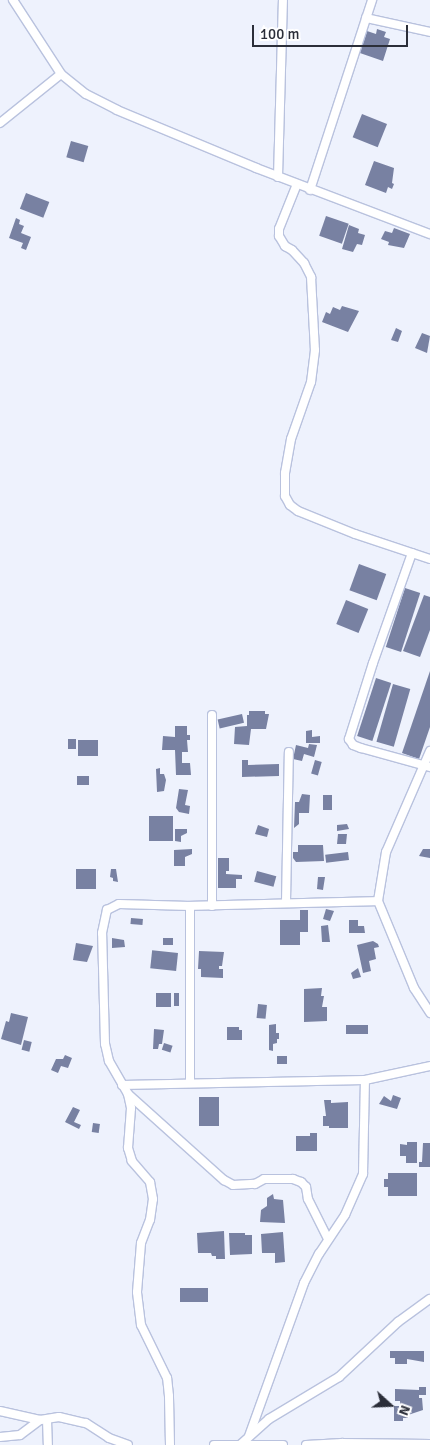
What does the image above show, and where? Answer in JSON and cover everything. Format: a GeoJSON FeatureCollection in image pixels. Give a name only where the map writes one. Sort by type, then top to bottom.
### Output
{"type":"FeatureCollection","features":[{"type":"Feature","properties":{"kind":"street"},"geometry":{"type":"LineString","coordinates":[[13,0],[61,74],[86,94],[117,110],[278,177],[430,234]]}},
{"type":"Feature","properties":{"kind":"street"},"geometry":{"type":"LineString","coordinates":[[278,177],[283,0]]}},
{"type":"Feature","properties":{"kind":"street"},"geometry":{"type":"LineString","coordinates":[[310,190],[372,0]]}},
{"type":"Feature","properties":{"kind":"street"},"geometry":{"type":"LineString","coordinates":[[366,18],[430,32]]}},
{"type":"Feature","properties":{"kind":"street"},"geometry":{"type":"LineString","coordinates":[[0,123],[61,74]]}},
{"type":"Feature","properties":{"kind":"street"},"geometry":{"type":"LineString","coordinates":[[297,184],[279,229],[279,236],[285,246],[292,250],[304,263],[311,277],[315,350],[311,382],[291,439],[285,473],[285,496],[290,505],[298,511],[355,534],[430,559]]}},
{"type":"Feature","properties":{"kind":"street"},"geometry":{"type":"LineString","coordinates":[[412,552],[373,663],[350,739],[353,745],[361,748],[427,766]]}},
{"type":"Feature","properties":{"kind":"street"},"geometry":{"type":"LineString","coordinates":[[212,715],[212,906]]}},
{"type":"Feature","properties":{"kind":"street"},"geometry":{"type":"LineString","coordinates":[[430,751],[427,766],[386,852],[378,901],[414,988],[430,1013]]}},
{"type":"Feature","properties":{"kind":"street"},"geometry":{"type":"LineString","coordinates":[[286,902],[289,752]]}},
{"type":"Feature","properties":{"kind":"street"},"geometry":{"type":"LineString","coordinates":[[328,1239],[308,1198],[306,1187],[301,1182],[293,1179],[264,1179],[255,1184],[233,1185],[224,1180],[128,1094],[109,1061],[106,1044],[102,933],[107,910],[119,904],[212,906],[286,902],[378,901]]}},
{"type":"Feature","properties":{"kind":"street"},"geometry":{"type":"LineString","coordinates":[[190,906],[190,1083]]}},
{"type":"Feature","properties":{"kind":"street"},"geometry":{"type":"LineString","coordinates":[[122,1084],[365,1080],[430,1066]]}},
{"type":"Feature","properties":{"kind":"street"},"geometry":{"type":"LineString","coordinates":[[249,1436],[304,1283],[328,1239],[345,1215],[363,1174],[365,1080]]}},
{"type":"Feature","properties":{"kind":"street"},"geometry":{"type":"LineString","coordinates":[[128,1094],[131,1108],[128,1148],[132,1161],[150,1182],[153,1199],[150,1220],[141,1243],[137,1292],[138,1310],[142,1326],[166,1378],[169,1396],[170,1445]]}},
{"type":"Feature","properties":{"kind":"street"},"geometry":{"type":"LineString","coordinates":[[240,1445],[269,1419],[340,1377],[398,1322],[430,1299]]}},
{"type":"Feature","properties":{"kind":"street"},"geometry":{"type":"LineString","coordinates":[[0,1411],[44,1420]]}},
{"type":"Feature","properties":{"kind":"street"},"geometry":{"type":"LineString","coordinates":[[0,1437],[20,1434],[44,1420],[59,1417],[86,1423],[108,1438],[128,1445]]}},
{"type":"Feature","properties":{"kind":"street"},"geometry":{"type":"LineString","coordinates":[[44,1420],[48,1445]]}},
{"type":"Feature","properties":{"kind":"street"},"geometry":{"type":"LineString","coordinates":[[306,1445],[430,1444]]}},
{"type":"Feature","properties":{"kind":"street"},"geometry":{"type":"LineString","coordinates":[[214,1445],[283,1445]]}},
{"type":"Feature","properties":{"kind":"building"},"geometry":{"type":"Polygon","coordinates":[[[377,29],[386,32],[384,37],[390,39],[383,61],[357,52],[364,30],[376,34],[377,29]]]}},
{"type":"Feature","properties":{"kind":"building"},"geometry":{"type":"Polygon","coordinates":[[[362,114],[387,124],[378,147],[353,137],[362,114]]]}},
{"type":"Feature","properties":{"kind":"building"},"geometry":{"type":"Polygon","coordinates":[[[71,141],[88,146],[84,162],[66,157],[71,141]]]}},
{"type":"Feature","properties":{"kind":"building"},"geometry":{"type":"Polygon","coordinates":[[[374,161],[394,168],[392,183],[394,184],[392,189],[388,187],[386,193],[365,185],[374,161]]]}},
{"type":"Feature","properties":{"kind":"building"},"geometry":{"type":"Polygon","coordinates":[[[26,193],[49,202],[43,218],[20,209],[26,193]]]}},
{"type":"Feature","properties":{"kind":"building"},"geometry":{"type":"Polygon","coordinates":[[[326,216],[349,224],[342,244],[319,236],[326,216]]]}},
{"type":"Feature","properties":{"kind":"building"},"geometry":{"type":"Polygon","coordinates":[[[16,218],[20,220],[19,224],[24,226],[21,233],[31,237],[26,250],[21,248],[23,243],[9,238],[16,218]]]}},
{"type":"Feature","properties":{"kind":"building"},"geometry":{"type":"Polygon","coordinates":[[[349,225],[359,229],[358,233],[365,235],[362,245],[357,244],[353,252],[342,249],[349,225]]]}},
{"type":"Feature","properties":{"kind":"building"},"geometry":{"type":"Polygon","coordinates":[[[394,228],[410,234],[404,248],[388,245],[389,242],[381,239],[385,231],[392,233],[394,228]]]}},
{"type":"Feature","properties":{"kind":"building"},"geometry":{"type":"Polygon","coordinates":[[[342,306],[359,311],[348,332],[322,322],[326,312],[330,314],[333,307],[340,310],[342,306]]]}},
{"type":"Feature","properties":{"kind":"building"},"geometry":{"type":"Polygon","coordinates":[[[396,328],[402,331],[398,342],[391,340],[396,328]]]}},
{"type":"Feature","properties":{"kind":"building"},"geometry":{"type":"Polygon","coordinates":[[[422,333],[430,336],[427,353],[415,348],[422,333]]]}},
{"type":"Feature","properties":{"kind":"building"},"geometry":{"type":"Polygon","coordinates":[[[359,564],[386,574],[377,600],[349,590],[359,564]]]}},
{"type":"Feature","properties":{"kind":"building"},"geometry":{"type":"Polygon","coordinates":[[[405,588],[420,593],[401,652],[386,647],[405,588]]]}},
{"type":"Feature","properties":{"kind":"building"},"geometry":{"type":"Polygon","coordinates":[[[424,595],[430,597],[430,630],[420,657],[403,651],[424,595]]]}},
{"type":"Feature","properties":{"kind":"building"},"geometry":{"type":"Polygon","coordinates":[[[346,600],[368,609],[359,633],[336,624],[346,600]]]}},
{"type":"Feature","properties":{"kind":"building"},"geometry":{"type":"Polygon","coordinates":[[[430,671],[430,727],[419,759],[402,753],[430,671]]]}},
{"type":"Feature","properties":{"kind":"building"},"geometry":{"type":"Polygon","coordinates":[[[376,678],[391,683],[372,741],[357,736],[376,678]]]}},
{"type":"Feature","properties":{"kind":"building"},"geometry":{"type":"Polygon","coordinates":[[[393,684],[410,689],[394,747],[376,742],[393,684]]]}},
{"type":"Feature","properties":{"kind":"building"},"geometry":{"type":"Polygon","coordinates":[[[249,711],[265,711],[265,714],[269,714],[266,729],[251,729],[249,745],[234,744],[235,727],[247,726],[249,711]]]}},
{"type":"Feature","properties":{"kind":"building"},"geometry":{"type":"Polygon","coordinates":[[[242,714],[244,723],[220,728],[218,720],[242,714]]]}},
{"type":"Feature","properties":{"kind":"building"},"geometry":{"type":"Polygon","coordinates":[[[175,726],[187,726],[187,735],[190,735],[190,740],[187,740],[188,752],[182,752],[182,763],[190,763],[191,775],[176,775],[175,750],[162,750],[163,736],[175,737],[175,726]]]}},
{"type":"Feature","properties":{"kind":"building"},"geometry":{"type":"Polygon","coordinates":[[[312,730],[312,737],[320,736],[320,743],[306,743],[306,731],[312,730]]]}},
{"type":"Feature","properties":{"kind":"building"},"geometry":{"type":"Polygon","coordinates":[[[68,739],[76,739],[76,749],[68,749],[68,739]]]}},
{"type":"Feature","properties":{"kind":"building"},"geometry":{"type":"Polygon","coordinates":[[[78,740],[98,740],[98,756],[78,756],[78,740]]]}},
{"type":"Feature","properties":{"kind":"building"},"geometry":{"type":"Polygon","coordinates":[[[309,744],[317,745],[314,757],[304,754],[302,761],[293,759],[296,745],[308,748],[309,744]]]}},
{"type":"Feature","properties":{"kind":"building"},"geometry":{"type":"Polygon","coordinates":[[[242,760],[248,760],[248,765],[279,764],[279,776],[242,777],[242,760]]]}},
{"type":"Feature","properties":{"kind":"building"},"geometry":{"type":"Polygon","coordinates":[[[315,760],[322,762],[318,775],[311,773],[315,760]]]}},
{"type":"Feature","properties":{"kind":"building"},"geometry":{"type":"Polygon","coordinates":[[[160,768],[160,774],[164,774],[166,780],[164,791],[157,792],[156,769],[160,768]]]}},
{"type":"Feature","properties":{"kind":"building"},"geometry":{"type":"Polygon","coordinates":[[[77,776],[89,776],[89,785],[77,785],[77,776]]]}},
{"type":"Feature","properties":{"kind":"building"},"geometry":{"type":"Polygon","coordinates":[[[179,789],[188,790],[185,805],[190,806],[189,814],[179,812],[176,808],[179,789]]]}},
{"type":"Feature","properties":{"kind":"building"},"geometry":{"type":"Polygon","coordinates":[[[302,794],[310,795],[309,813],[299,813],[299,824],[294,828],[295,802],[299,802],[302,794]]]}},
{"type":"Feature","properties":{"kind":"building"},"geometry":{"type":"Polygon","coordinates":[[[323,795],[332,795],[332,810],[323,810],[323,795]]]}},
{"type":"Feature","properties":{"kind":"building"},"geometry":{"type":"Polygon","coordinates":[[[149,816],[173,816],[173,841],[149,841],[149,816]]]}},
{"type":"Feature","properties":{"kind":"building"},"geometry":{"type":"Polygon","coordinates":[[[347,824],[349,829],[337,831],[337,825],[347,824]]]}},
{"type":"Feature","properties":{"kind":"building"},"geometry":{"type":"Polygon","coordinates":[[[258,825],[269,829],[267,837],[255,834],[258,825]]]}},
{"type":"Feature","properties":{"kind":"building"},"geometry":{"type":"Polygon","coordinates":[[[175,829],[187,829],[187,833],[181,836],[181,842],[175,841],[175,829]]]}},
{"type":"Feature","properties":{"kind":"building"},"geometry":{"type":"Polygon","coordinates":[[[338,834],[347,834],[346,844],[337,844],[338,834]]]}},
{"type":"Feature","properties":{"kind":"building"},"geometry":{"type":"Polygon","coordinates":[[[298,845],[323,845],[324,861],[296,862],[293,858],[293,852],[298,852],[298,845]]]}},
{"type":"Feature","properties":{"kind":"building"},"geometry":{"type":"Polygon","coordinates":[[[192,849],[192,854],[185,857],[185,866],[174,866],[174,850],[192,849]]]}},
{"type":"Feature","properties":{"kind":"building"},"geometry":{"type":"Polygon","coordinates":[[[423,849],[430,849],[430,858],[419,856],[423,849]]]}},
{"type":"Feature","properties":{"kind":"building"},"geometry":{"type":"Polygon","coordinates":[[[348,852],[349,860],[326,863],[325,855],[348,852]]]}},
{"type":"Feature","properties":{"kind":"building"},"geometry":{"type":"Polygon","coordinates":[[[218,858],[229,858],[229,871],[226,871],[226,874],[242,875],[242,879],[236,879],[236,888],[218,888],[218,858]]]}},
{"type":"Feature","properties":{"kind":"building"},"geometry":{"type":"Polygon","coordinates":[[[76,869],[96,869],[96,889],[76,889],[76,869]]]}},
{"type":"Feature","properties":{"kind":"building"},"geometry":{"type":"Polygon","coordinates":[[[111,869],[116,869],[118,882],[113,881],[113,878],[110,877],[111,869]]]}},
{"type":"Feature","properties":{"kind":"building"},"geometry":{"type":"Polygon","coordinates":[[[257,871],[276,876],[273,887],[254,882],[257,871]]]}},
{"type":"Feature","properties":{"kind":"building"},"geometry":{"type":"Polygon","coordinates":[[[318,877],[325,877],[323,890],[317,889],[318,877]]]}},
{"type":"Feature","properties":{"kind":"building"},"geometry":{"type":"Polygon","coordinates":[[[326,909],[334,911],[330,921],[323,919],[326,909]]]}},
{"type":"Feature","properties":{"kind":"building"},"geometry":{"type":"Polygon","coordinates":[[[300,910],[308,910],[308,932],[300,932],[300,910]]]}},
{"type":"Feature","properties":{"kind":"building"},"geometry":{"type":"Polygon","coordinates":[[[131,918],[143,919],[142,925],[130,924],[131,918]]]}},
{"type":"Feature","properties":{"kind":"building"},"geometry":{"type":"Polygon","coordinates":[[[280,920],[300,920],[300,945],[280,945],[280,920]]]}},
{"type":"Feature","properties":{"kind":"building"},"geometry":{"type":"Polygon","coordinates":[[[349,920],[358,920],[358,926],[364,926],[365,933],[349,933],[349,920]]]}},
{"type":"Feature","properties":{"kind":"building"},"geometry":{"type":"Polygon","coordinates":[[[328,925],[330,942],[322,942],[321,926],[328,925]]]}},
{"type":"Feature","properties":{"kind":"building"},"geometry":{"type":"Polygon","coordinates":[[[112,938],[124,940],[125,947],[112,948],[112,938]]]}},
{"type":"Feature","properties":{"kind":"building"},"geometry":{"type":"Polygon","coordinates":[[[163,938],[173,938],[173,945],[163,945],[163,938]]]}},
{"type":"Feature","properties":{"kind":"building"},"geometry":{"type":"Polygon","coordinates":[[[373,941],[379,947],[374,948],[376,959],[369,961],[371,971],[363,973],[357,945],[373,941]]]}},
{"type":"Feature","properties":{"kind":"building"},"geometry":{"type":"Polygon","coordinates":[[[76,943],[93,946],[87,962],[73,960],[76,943]]]}},
{"type":"Feature","properties":{"kind":"building"},"geometry":{"type":"Polygon","coordinates":[[[152,950],[178,953],[176,971],[150,968],[152,950]]]}},
{"type":"Feature","properties":{"kind":"building"},"geometry":{"type":"Polygon","coordinates":[[[199,951],[224,952],[222,966],[219,966],[219,969],[223,969],[223,978],[201,977],[201,969],[198,969],[199,951]]]}},
{"type":"Feature","properties":{"kind":"building"},"geometry":{"type":"Polygon","coordinates":[[[358,968],[361,977],[353,979],[351,973],[358,968]]]}},
{"type":"Feature","properties":{"kind":"building"},"geometry":{"type":"Polygon","coordinates":[[[322,988],[321,996],[324,996],[322,1007],[327,1007],[327,1021],[304,1022],[304,989],[322,988]]]}},
{"type":"Feature","properties":{"kind":"building"},"geometry":{"type":"Polygon","coordinates":[[[156,993],[171,993],[171,1007],[156,1007],[156,993]]]}},
{"type":"Feature","properties":{"kind":"building"},"geometry":{"type":"Polygon","coordinates":[[[174,993],[179,993],[179,1006],[174,1006],[174,993]]]}},
{"type":"Feature","properties":{"kind":"building"},"geometry":{"type":"Polygon","coordinates":[[[258,1004],[267,1005],[265,1019],[257,1018],[258,1004]]]}},
{"type":"Feature","properties":{"kind":"building"},"geometry":{"type":"Polygon","coordinates":[[[11,1013],[28,1017],[21,1045],[1,1039],[6,1021],[9,1022],[11,1013]]]}},
{"type":"Feature","properties":{"kind":"building"},"geometry":{"type":"Polygon","coordinates":[[[276,1024],[276,1033],[279,1033],[279,1039],[277,1039],[277,1043],[273,1044],[273,1051],[269,1050],[269,1025],[276,1024]]]}},
{"type":"Feature","properties":{"kind":"building"},"geometry":{"type":"Polygon","coordinates":[[[346,1025],[368,1025],[368,1034],[346,1034],[346,1025]]]}},
{"type":"Feature","properties":{"kind":"building"},"geometry":{"type":"Polygon","coordinates":[[[227,1027],[239,1027],[239,1030],[242,1030],[242,1040],[227,1040],[227,1027]]]}},
{"type":"Feature","properties":{"kind":"building"},"geometry":{"type":"Polygon","coordinates":[[[154,1029],[164,1030],[162,1044],[159,1044],[158,1049],[153,1049],[154,1029]]]}},
{"type":"Feature","properties":{"kind":"building"},"geometry":{"type":"Polygon","coordinates":[[[24,1040],[32,1042],[29,1052],[22,1050],[24,1040]]]}},
{"type":"Feature","properties":{"kind":"building"},"geometry":{"type":"Polygon","coordinates":[[[164,1043],[173,1046],[170,1052],[162,1050],[164,1043]]]}},
{"type":"Feature","properties":{"kind":"building"},"geometry":{"type":"Polygon","coordinates":[[[65,1055],[72,1058],[68,1068],[61,1066],[58,1073],[51,1070],[56,1059],[63,1059],[65,1055]]]}},
{"type":"Feature","properties":{"kind":"building"},"geometry":{"type":"Polygon","coordinates":[[[277,1056],[287,1056],[287,1064],[277,1064],[277,1056]]]}},
{"type":"Feature","properties":{"kind":"building"},"geometry":{"type":"Polygon","coordinates":[[[393,1095],[401,1098],[397,1109],[379,1104],[384,1096],[391,1101],[393,1095]]]}},
{"type":"Feature","properties":{"kind":"building"},"geometry":{"type":"Polygon","coordinates":[[[199,1097],[219,1097],[219,1126],[199,1126],[199,1097]]]}},
{"type":"Feature","properties":{"kind":"building"},"geometry":{"type":"Polygon","coordinates":[[[324,1100],[331,1100],[331,1103],[348,1102],[348,1128],[329,1128],[329,1126],[323,1126],[323,1116],[326,1116],[324,1100]]]}},
{"type":"Feature","properties":{"kind":"building"},"geometry":{"type":"Polygon","coordinates":[[[73,1107],[80,1110],[74,1122],[81,1125],[79,1129],[65,1122],[73,1107]]]}},
{"type":"Feature","properties":{"kind":"building"},"geometry":{"type":"Polygon","coordinates":[[[93,1123],[100,1124],[99,1133],[92,1132],[93,1123]]]}},
{"type":"Feature","properties":{"kind":"building"},"geometry":{"type":"Polygon","coordinates":[[[310,1133],[317,1133],[317,1151],[296,1151],[296,1136],[310,1136],[310,1133]]]}},
{"type":"Feature","properties":{"kind":"building"},"geometry":{"type":"Polygon","coordinates":[[[407,1142],[417,1142],[417,1163],[406,1163],[406,1156],[400,1156],[400,1144],[407,1145],[407,1142]]]}},
{"type":"Feature","properties":{"kind":"building"},"geometry":{"type":"Polygon","coordinates":[[[423,1143],[430,1143],[430,1167],[419,1167],[419,1162],[422,1162],[423,1143]]]}},
{"type":"Feature","properties":{"kind":"building"},"geometry":{"type":"Polygon","coordinates":[[[388,1173],[417,1173],[417,1196],[388,1196],[388,1187],[384,1187],[384,1179],[388,1179],[388,1173]]]}},
{"type":"Feature","properties":{"kind":"building"},"geometry":{"type":"Polygon","coordinates":[[[273,1194],[274,1199],[283,1200],[285,1223],[260,1222],[261,1210],[267,1206],[267,1198],[273,1194]]]}},
{"type":"Feature","properties":{"kind":"building"},"geometry":{"type":"Polygon","coordinates":[[[224,1231],[225,1259],[216,1259],[216,1256],[212,1256],[211,1253],[198,1253],[197,1233],[224,1231]]]}},
{"type":"Feature","properties":{"kind":"building"},"geometry":{"type":"Polygon","coordinates":[[[283,1232],[285,1262],[275,1263],[275,1253],[262,1253],[261,1234],[283,1232]]]}},
{"type":"Feature","properties":{"kind":"building"},"geometry":{"type":"Polygon","coordinates":[[[229,1233],[252,1235],[252,1254],[230,1255],[229,1233]]]}},
{"type":"Feature","properties":{"kind":"building"},"geometry":{"type":"Polygon","coordinates":[[[180,1288],[208,1288],[208,1302],[180,1302],[180,1288]]]}},
{"type":"Feature","properties":{"kind":"building"},"geometry":{"type":"Polygon","coordinates":[[[390,1351],[424,1351],[424,1362],[407,1359],[407,1364],[395,1364],[395,1358],[390,1358],[390,1351]]]}},
{"type":"Feature","properties":{"kind":"building"},"geometry":{"type":"Polygon","coordinates":[[[419,1387],[426,1387],[426,1395],[419,1395],[419,1398],[422,1398],[423,1410],[408,1415],[408,1418],[403,1418],[403,1421],[394,1421],[394,1406],[400,1406],[400,1401],[395,1401],[395,1389],[419,1390],[419,1387]]]}}]}
